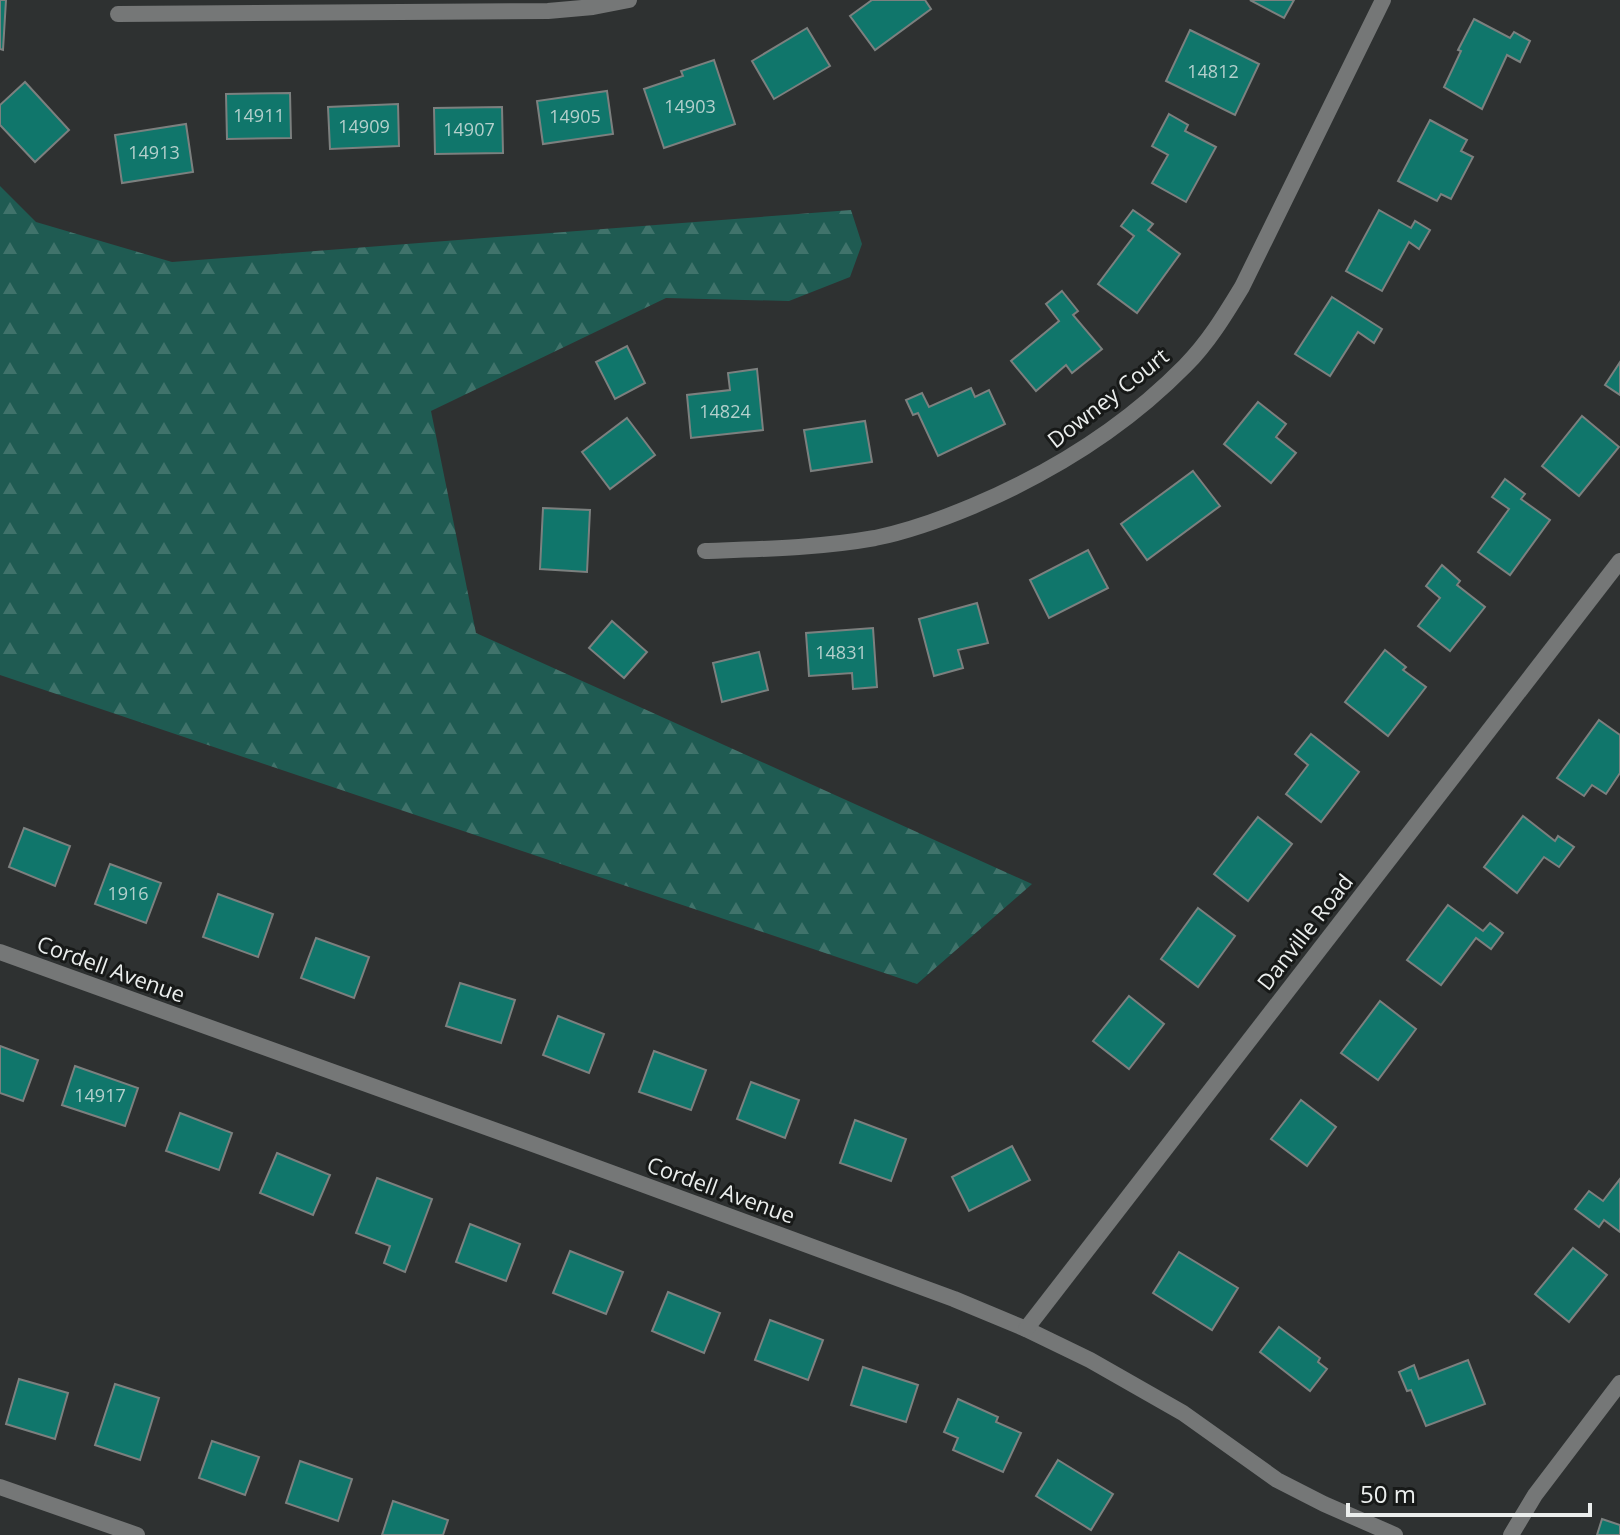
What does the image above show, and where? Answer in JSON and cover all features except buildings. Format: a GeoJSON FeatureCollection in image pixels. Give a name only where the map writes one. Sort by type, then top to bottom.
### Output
{"type":"FeatureCollection","features":[{"type":"Feature","properties":{"kind":"street"},"geometry":{"type":"LineString","coordinates":[[118,14],[548,11],[629,0]]}},
{"type":"Feature","properties":{"kind":"street","name":"Downey Court"},"geometry":{"type":"LineString","coordinates":[[705,551],[803,547],[876,538],[935,522],[1016,488],[1062,463],[1105,434],[1186,366],[1218,327],[1242,287],[1383,0]]}},
{"type":"Feature","properties":{"kind":"street","name":"Danville Road"},"geometry":{"type":"LineString","coordinates":[[1026,1329],[1620,561]]}},
{"type":"Feature","properties":{"kind":"street","name":"Cordell Avenue"},"geometry":{"type":"LineString","coordinates":[[0,952],[541,1147],[954,1299],[1026,1329],[1090,1360],[1183,1413],[1277,1480],[1395,1535]]}},
{"type":"Feature","properties":{"kind":"street"},"geometry":{"type":"LineString","coordinates":[[1511,1535],[1535,1495],[1620,1383]]}},
{"type":"Feature","properties":{"kind":"street"},"geometry":{"type":"LineString","coordinates":[[0,1487],[137,1535]]}},
{"type":"Feature","properties":{"kind":"green space"},"geometry":{"type":"Polygon","coordinates":[[[0,186],[36,222],[172,262],[851,210],[862,244],[850,277],[789,301],[666,298],[431,411],[476,633],[1032,884],[917,984],[0,675],[0,186]]]}}]}
